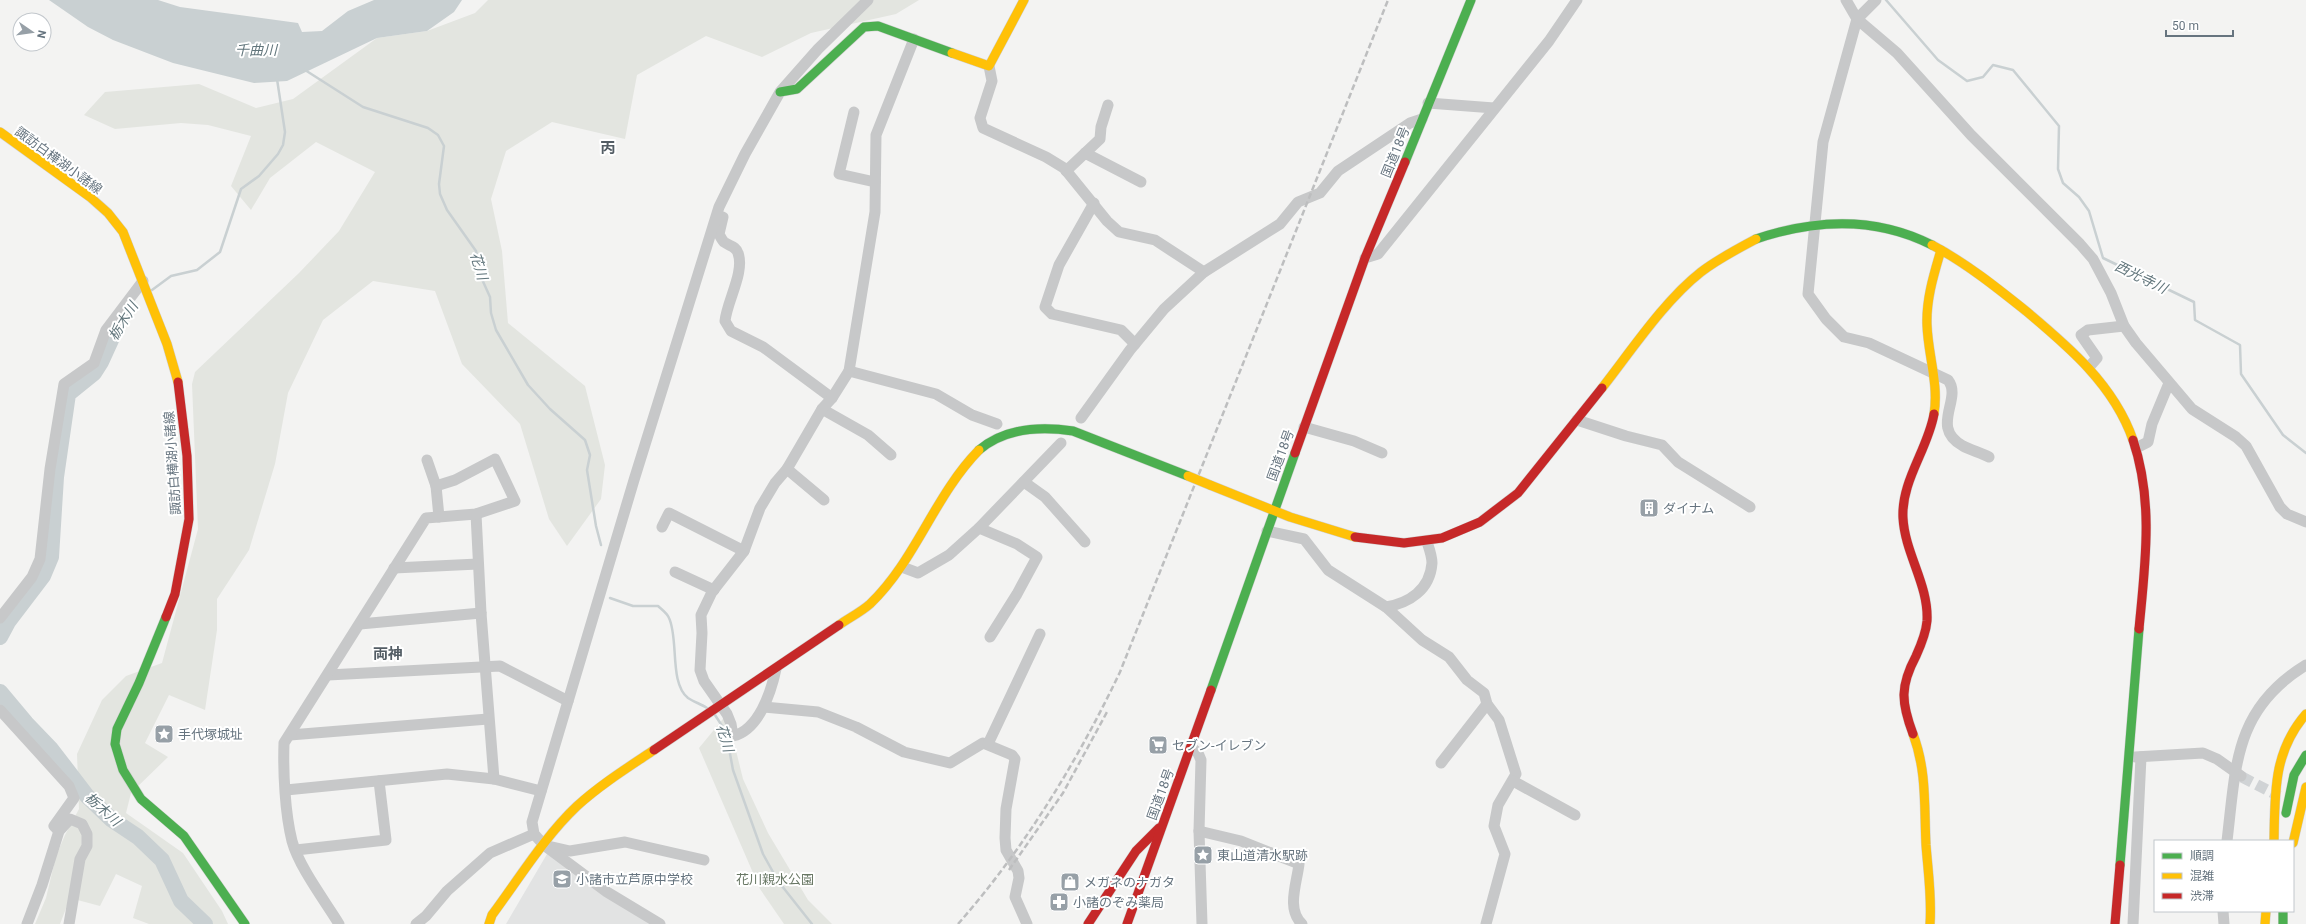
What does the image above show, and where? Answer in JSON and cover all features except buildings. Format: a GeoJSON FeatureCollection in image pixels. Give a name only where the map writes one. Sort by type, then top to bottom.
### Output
{"type":"FeatureCollection","features":[{"type":"Feature","properties":{"kind":"main road"},"geometry":{"type":"LineString","coordinates":[[780,92],[797,89],[864,27],[878,26],[989,66],[1024,0]]}},
{"type":"Feature","properties":{"kind":"main road","name":"国道18号"},"geometry":{"type":"LineString","coordinates":[[1126,924],[1191,747],[1274,510],[1365,258],[1471,0]]}},
{"type":"Feature","properties":{"kind":"main road","name":"諏訪白樺湖小諸線"},"geometry":{"type":"LineString","coordinates":[[0,132],[43,165],[90,197],[108,213],[123,232],[167,344],[180,388],[187,456],[189,519],[175,594],[139,683],[117,729],[115,744],[123,770],[141,799],[184,836],[245,924]]}},
{"type":"Feature","properties":{"kind":"main road"},"geometry":{"type":"LineString","coordinates":[[489,924],[492,915],[544,845],[577,806],[608,780],[776,669],[869,605],[902,567],[965,466],[992,440],[1014,432],[1041,427],[1073,432],[1334,532],[1376,543],[1398,545],[1427,542],[1472,527],[1503,507],[1518,493],[1658,317],[1690,280],[1701,271],[1726,254],[1761,236],[1791,227],[1834,222],[1870,224],[1902,232],[1941,250],[1967,265],[2065,344],[2089,367],[2118,406],[2136,448],[2144,484],[2147,526],[2115,924]]}},
{"type":"Feature","properties":{"kind":"main road"},"geometry":{"type":"LineString","coordinates":[[1930,924],[1931,898],[1926,844],[1924,772],[1918,747],[1907,718],[1903,692],[1908,671],[1924,639],[1927,617],[1924,598],[1908,544],[1903,516],[1910,478],[1934,420],[1935,403],[1927,314],[1931,289],[1941,250]]}},
{"type":"Feature","properties":{"kind":"main road"},"geometry":{"type":"LineString","coordinates":[[2274,840],[2278,770],[2284,746],[2293,728],[2306,714]]}},
{"type":"Feature","properties":{"kind":"main road"},"geometry":{"type":"LineString","coordinates":[[2286,820],[2293,780],[2299,764],[2306,755]]}},
{"type":"Feature","properties":{"kind":"main road"},"geometry":{"type":"LineString","coordinates":[[2275,810],[2281,781],[2292,758]]}},
{"type":"Feature","properties":{"kind":"main road"},"geometry":{"type":"LineString","coordinates":[[2294,840],[2306,787]]}},
{"type":"Feature","properties":{"kind":"main road"},"geometry":{"type":"LineString","coordinates":[[1088,924],[1143,843],[1162,825]]}},
{"type":"Feature","properties":{"kind":"main road"},"geometry":{"type":"LineString","coordinates":[[1126,867],[1137,871],[1143,879]]}},
{"type":"Feature","properties":{"kind":"main road"},"geometry":{"type":"LineString","coordinates":[[2265,924],[2266,912]]}},
{"type":"Feature","properties":{"kind":"main road"},"geometry":{"type":"LineString","coordinates":[[2282,924],[2283,912]]}},
{"type":"Feature","properties":{"kind":"street"},"geometry":{"type":"LineString","coordinates":[[660,924],[607,892],[544,845],[534,834],[532,822],[634,480],[719,207],[745,154],[780,92],[818,49],[868,0]]}},
{"type":"Feature","properties":{"kind":"street"},"geometry":{"type":"LineString","coordinates":[[1365,258],[1378,254],[1549,41],[1577,0]]}},
{"type":"Feature","properties":{"kind":"street"},"geometry":{"type":"LineString","coordinates":[[1846,0],[1857,19],[1897,53],[1972,135],[2080,244],[2093,259],[2111,293],[2124,326],[2169,383],[2192,409],[2242,442],[2280,507],[2286,514],[2306,522]]}},
{"type":"Feature","properties":{"kind":"street"},"geometry":{"type":"LineString","coordinates":[[1876,0],[1857,19],[1823,142],[1808,294],[1812,303],[1844,337],[1869,343],[1933,375],[1948,380],[1952,388],[1946,421],[1951,435],[1962,445],[1989,457]]}},
{"type":"Feature","properties":{"kind":"street"},"geometry":{"type":"LineString","coordinates":[[776,669],[764,707],[742,734],[733,736],[731,724],[718,707],[704,681],[700,670],[701,614],[704,604],[744,551],[760,508],[775,483],[787,469],[822,409],[832,398],[849,371],[875,212],[876,135],[914,39]]}},
{"type":"Feature","properties":{"kind":"street"},"geometry":{"type":"LineString","coordinates":[[989,66],[992,81],[980,118],[983,128],[1046,157],[1066,171],[1094,203],[1107,221],[1119,232],[1155,240],[1204,272]]}},
{"type":"Feature","properties":{"kind":"street"},"geometry":{"type":"LineString","coordinates":[[1428,103],[1494,108]]}},
{"type":"Feature","properties":{"kind":"street"},"geometry":{"type":"LineString","coordinates":[[1066,171],[1100,139],[1101,127],[1108,105]]}},
{"type":"Feature","properties":{"kind":"street"},"geometry":{"type":"LineString","coordinates":[[854,112],[839,174],[875,182]]}},
{"type":"Feature","properties":{"kind":"street"},"geometry":{"type":"LineString","coordinates":[[1081,418],[1164,309],[1204,272],[1280,224],[1298,202],[1320,193],[1338,171],[1410,123],[1422,118]]}},
{"type":"Feature","properties":{"kind":"street"},"geometry":{"type":"LineString","coordinates":[[1085,153],[1141,182]]}},
{"type":"Feature","properties":{"kind":"street"},"geometry":{"type":"LineString","coordinates":[[1094,203],[1059,265],[1046,307],[1052,314],[1121,330],[1136,344]]}},
{"type":"Feature","properties":{"kind":"street"},"geometry":{"type":"LineString","coordinates":[[719,207],[722,209],[723,214],[718,234],[724,242],[732,245],[738,253],[740,269],[726,310],[725,321],[731,331],[763,347],[832,398]]}},
{"type":"Feature","properties":{"kind":"street"},"geometry":{"type":"LineString","coordinates":[[0,618],[32,577],[40,559],[50,469],[64,384],[94,363],[106,330],[143,281]]}},
{"type":"Feature","properties":{"kind":"street"},"geometry":{"type":"LineString","coordinates":[[2089,367],[2097,358],[2081,336],[2083,332],[2088,330],[2124,326]]}},
{"type":"Feature","properties":{"kind":"street"},"geometry":{"type":"LineString","coordinates":[[849,371],[936,394],[972,416],[997,424]]}},
{"type":"Feature","properties":{"kind":"street"},"geometry":{"type":"LineString","coordinates":[[2136,448],[2148,442],[2152,424],[2169,383]]}},
{"type":"Feature","properties":{"kind":"street"},"geometry":{"type":"LineString","coordinates":[[822,409],[868,435],[891,455]]}},
{"type":"Feature","properties":{"kind":"street"},"geometry":{"type":"LineString","coordinates":[[1577,420],[1626,436],[1662,445],[1678,462],[1750,507]]}},
{"type":"Feature","properties":{"kind":"street"},"geometry":{"type":"LineString","coordinates":[[1304,427],[1354,441],[1382,453]]}},
{"type":"Feature","properties":{"kind":"street"},"geometry":{"type":"LineString","coordinates":[[902,567],[918,573],[949,555],[979,528],[1061,444]]}},
{"type":"Feature","properties":{"kind":"street"},"geometry":{"type":"LineString","coordinates":[[340,924],[308,875],[292,842],[284,772],[284,743],[426,518],[476,514],[515,501],[495,458],[455,480],[436,486]]}},
{"type":"Feature","properties":{"kind":"street"},"geometry":{"type":"LineString","coordinates":[[427,460],[436,486],[439,517]]}},
{"type":"Feature","properties":{"kind":"street"},"geometry":{"type":"LineString","coordinates":[[787,469],[804,485],[824,500]]}},
{"type":"Feature","properties":{"kind":"street"},"geometry":{"type":"LineString","coordinates":[[1024,482],[1046,497],[1085,542]]}},
{"type":"Feature","properties":{"kind":"street"},"geometry":{"type":"LineString","coordinates":[[662,527],[669,513],[744,551]]}},
{"type":"Feature","properties":{"kind":"street"},"geometry":{"type":"LineString","coordinates":[[476,514],[484,666],[494,779]]}},
{"type":"Feature","properties":{"kind":"street"},"geometry":{"type":"LineString","coordinates":[[979,528],[1017,544],[1037,557],[1017,594],[990,637]]}},
{"type":"Feature","properties":{"kind":"street"},"geometry":{"type":"LineString","coordinates":[[1267,531],[1304,539],[1328,570],[1386,607],[1422,640],[1449,657],[1467,680],[1484,693],[1487,704],[1499,720],[1516,774],[1498,805],[1494,826],[1505,854],[1486,924]]}},
{"type":"Feature","properties":{"kind":"street"},"geometry":{"type":"LineString","coordinates":[[1386,607],[1403,604],[1417,594],[1428,580],[1432,562],[1427,542]]}},
{"type":"Feature","properties":{"kind":"street"},"geometry":{"type":"LineString","coordinates":[[394,568],[478,564]]}},
{"type":"Feature","properties":{"kind":"street"},"geometry":{"type":"LineString","coordinates":[[675,572],[714,590]]}},
{"type":"Feature","properties":{"kind":"street"},"geometry":{"type":"LineString","coordinates":[[360,624],[481,613]]}},
{"type":"Feature","properties":{"kind":"street"},"geometry":{"type":"LineString","coordinates":[[988,744],[1040,634]]}},
{"type":"Feature","properties":{"kind":"street"},"geometry":{"type":"LineString","coordinates":[[2227,840],[2246,731],[2257,709],[2273,690],[2306,665]]}},
{"type":"Feature","properties":{"kind":"street"},"geometry":{"type":"LineString","coordinates":[[328,675],[500,666],[568,701]]}},
{"type":"Feature","properties":{"kind":"street"},"geometry":{"type":"LineString","coordinates":[[1441,763],[1487,704]]}},
{"type":"Feature","properties":{"kind":"street"},"geometry":{"type":"LineString","coordinates":[[764,707],[818,712],[856,727],[904,752],[950,763],[983,743],[988,744],[1015,759],[1006,808],[1005,838],[1006,850],[1018,870],[1019,878],[1015,897],[1027,924]]}},
{"type":"Feature","properties":{"kind":"street"},"geometry":{"type":"LineString","coordinates":[[0,710],[69,786],[74,798],[54,826],[59,831]]}},
{"type":"Feature","properties":{"kind":"street"},"geometry":{"type":"LineString","coordinates":[[290,735],[488,719]]}},
{"type":"Feature","properties":{"kind":"street"},"geometry":{"type":"LineString","coordinates":[[1191,747],[1198,753],[1201,760],[1199,831],[1202,924]]}},
{"type":"Feature","properties":{"kind":"street"},"geometry":{"type":"LineString","coordinates":[[2128,758],[2203,753],[2217,759],[2239,774]]}},
{"type":"Feature","properties":{"kind":"street"},"geometry":{"type":"LineString","coordinates":[[2133,924],[2141,757]]}},
{"type":"Feature","properties":{"kind":"street"},"geometry":{"type":"LineString","coordinates":[[286,790],[447,774],[494,779],[541,791]]}},
{"type":"Feature","properties":{"kind":"street"},"geometry":{"type":"LineString","coordinates":[[296,850],[386,840],[379,781]]}},
{"type":"Feature","properties":{"kind":"street"},"geometry":{"type":"LineString","coordinates":[[1513,781],[1575,815]]}},
{"type":"Feature","properties":{"kind":"street"},"geometry":{"type":"LineString","coordinates":[[27,924],[42,885],[59,831],[70,819],[82,824],[87,834],[87,846],[80,859],[69,924]]}},
{"type":"Feature","properties":{"kind":"street"},"geometry":{"type":"LineString","coordinates":[[1199,831],[1240,841],[1299,864],[1293,906],[1297,920],[1302,924]]}},
{"type":"Feature","properties":{"kind":"street"},"geometry":{"type":"LineString","coordinates":[[416,924],[426,916],[447,891],[490,853],[534,834]]}},
{"type":"Feature","properties":{"kind":"street"},"geometry":{"type":"LineString","coordinates":[[544,845],[570,851],[626,842],[704,860]]}},
{"type":"Feature","properties":{"kind":"street"},"geometry":{"type":"LineString","coordinates":[[2223,912],[2224,924]]}},
{"type":"Feature","properties":{"kind":"shaded area","name":"小諸市立芦原中学校"},"geometry":{"type":"Polygon","coordinates":[[[544,845],[660,924],[506,924],[547,854],[544,845]]]}},
{"type":"Feature","properties":{"kind":"green space"},"geometry":{"type":"Polygon","coordinates":[[[488,0],[919,0],[896,14],[811,33],[762,57],[706,36],[637,75],[625,139],[552,122],[506,151],[491,199],[502,251],[508,323],[585,386],[605,465],[601,499],[567,546],[549,519],[520,424],[462,364],[435,291],[373,281],[323,320],[288,393],[275,464],[249,550],[217,599],[217,630],[205,710],[169,695],[145,743],[168,757],[131,793],[126,813],[183,853],[222,911],[228,924],[149,924],[133,918],[142,886],[116,874],[100,906],[70,898],[60,924],[35,924],[46,898],[56,856],[79,809],[77,754],[102,700],[126,676],[162,663],[198,529],[192,384],[195,372],[299,273],[339,231],[375,172],[316,142],[270,178],[251,210],[231,186],[251,136],[208,125],[181,123],[115,129],[84,115],[105,92],[199,84],[256,108],[293,99],[377,38],[427,31],[475,13],[488,0]]]}},
{"type":"Feature","properties":{"kind":"green space","name":"花川親水公園"},"geometry":{"type":"Polygon","coordinates":[[[727,714],[743,779],[768,833],[808,900],[832,924],[784,924],[760,889],[699,748],[727,714]]]}},
{"type":"Feature","properties":{"kind":"water","name":"千曲川"},"geometry":{"type":"Polygon","coordinates":[[[49,0],[158,0],[180,7],[298,23],[302,32],[322,31],[348,11],[374,0],[462,0],[454,12],[427,31],[377,38],[287,81],[254,83],[173,63],[113,40],[88,27],[49,0]]]}},
{"type":"Feature","properties":{"kind":"waterway","name":"西光寺川"},"geometry":{"type":"LineString","coordinates":[[1886,0],[1938,60],[1967,81],[1983,77],[1993,65],[2013,70],[2059,126],[2058,169],[2063,183],[2079,197],[2089,211],[2103,258],[2194,302],[2195,320],[2240,345],[2241,374],[2283,435],[2306,453]]}},
{"type":"Feature","properties":{"kind":"waterway","name":"花川"},"geometry":{"type":"LineString","coordinates":[[305,70],[363,107],[428,128],[438,135],[444,146],[439,184],[440,194],[447,210],[476,251],[481,277],[490,297],[491,313],[496,330],[528,385],[550,409],[585,440],[590,455],[587,470],[596,526],[601,545]]}},
{"type":"Feature","properties":{"kind":"waterway","name":"栃木川"},"geometry":{"type":"LineString","coordinates":[[152,290],[171,276],[197,270],[220,252],[241,189],[259,176],[278,154],[283,145],[285,132],[277,79]]}},
{"type":"Feature","properties":{"kind":"waterway","name":"栃木川"},"geometry":{"type":"LineString","coordinates":[[0,637],[8,622],[43,576],[51,557],[56,477],[68,394],[94,373],[101,362],[122,316]]}},
{"type":"Feature","properties":{"kind":"waterway","name":"花川"},"geometry":{"type":"LineString","coordinates":[[610,598],[633,606],[658,606],[665,613],[669,618],[674,637],[678,682],[682,691],[688,698],[707,708]]}},
{"type":"Feature","properties":{"kind":"waterway","name":"栃木川"},"geometry":{"type":"LineString","coordinates":[[0,692],[26,723],[51,749],[87,796],[111,819],[138,837],[162,860],[181,901],[205,924]]}},
{"type":"Feature","properties":{"kind":"waterway","name":"花川"},"geometry":{"type":"LineString","coordinates":[[715,715],[726,732],[733,770],[763,854],[778,881],[812,924]]}},
{"type":"Feature","properties":{"kind":"tunnel"},"geometry":{"type":"LineString","coordinates":[[2242,777],[2279,796]]}},
{"type":"Feature","properties":{"kind":"railway"},"geometry":{"type":"LineString","coordinates":[[958,924],[1005,866],[1048,804],[1086,739],[1120,672],[1388,0]]}},
{"type":"Feature","properties":{"kind":"railway"},"geometry":{"type":"LineString","coordinates":[[1009,870],[1063,793],[1107,712]]}},
{"type":"Feature","properties":{"kind":"traffic: fast"},"geometry":{"type":"LineString","coordinates":[[1405,162],[1471,0]]}},
{"type":"Feature","properties":{"kind":"traffic: fast"},"geometry":{"type":"LineString","coordinates":[[780,92],[797,89],[864,27],[878,26],[952,53]]}},
{"type":"Feature","properties":{"kind":"traffic: fast"},"geometry":{"type":"LineString","coordinates":[[1756,239],[1800,227],[1823,224],[1845,224],[1867,225],[1889,229],[1932,245]]}},
{"type":"Feature","properties":{"kind":"traffic: fast"},"geometry":{"type":"LineString","coordinates":[[979,450],[1000,437],[1011,433],[1023,430],[1061,429],[1073,431],[1188,476]]}},
{"type":"Feature","properties":{"kind":"traffic: fast"},"geometry":{"type":"LineString","coordinates":[[1211,690],[1295,453]]}},
{"type":"Feature","properties":{"kind":"traffic: fast"},"geometry":{"type":"LineString","coordinates":[[166,617],[139,683],[117,729],[115,744],[123,770],[141,799],[184,836],[245,924]]}},
{"type":"Feature","properties":{"kind":"traffic: fast"},"geometry":{"type":"LineString","coordinates":[[2120,865],[2139,629]]}},
{"type":"Feature","properties":{"kind":"traffic: fast"},"geometry":{"type":"LineString","coordinates":[[2286,813],[2294,775],[2306,755]]}},
{"type":"Feature","properties":{"kind":"traffic: fast"},"geometry":{"type":"LineString","coordinates":[[2283,912],[2283,924]]}},
{"type":"Feature","properties":{"kind":"traffic: slow"},"geometry":{"type":"LineString","coordinates":[[952,53],[989,66],[1024,0]]}},
{"type":"Feature","properties":{"kind":"traffic: slow"},"geometry":{"type":"LineString","coordinates":[[0,132],[90,197],[108,213],[123,232],[167,344],[178,382]]}},
{"type":"Feature","properties":{"kind":"traffic: slow"},"geometry":{"type":"LineString","coordinates":[[1602,388],[1648,327],[1687,284],[1714,263],[1756,239]]}},
{"type":"Feature","properties":{"kind":"traffic: slow"},"geometry":{"type":"LineString","coordinates":[[1932,245],[1969,267],[1992,284],[2026,311],[2074,353],[2102,385],[2114,402],[2125,420],[2133,440]]}},
{"type":"Feature","properties":{"kind":"traffic: slow"},"geometry":{"type":"LineString","coordinates":[[1934,414],[1935,392],[1927,315],[1931,287],[1941,250]]}},
{"type":"Feature","properties":{"kind":"traffic: slow"},"geometry":{"type":"LineString","coordinates":[[839,625],[870,604],[886,587],[913,548],[949,487],[979,450]]}},
{"type":"Feature","properties":{"kind":"traffic: slow"},"geometry":{"type":"LineString","coordinates":[[1188,476],[1210,485]]}},
{"type":"Feature","properties":{"kind":"traffic: slow"},"geometry":{"type":"LineString","coordinates":[[1210,485],[1290,517],[1355,537]]}},
{"type":"Feature","properties":{"kind":"traffic: slow"},"geometry":{"type":"LineString","coordinates":[[2274,840],[2276,790],[2282,758],[2287,743],[2295,728],[2306,714]]}},
{"type":"Feature","properties":{"kind":"traffic: slow"},"geometry":{"type":"LineString","coordinates":[[1913,734],[1921,761],[1923,775],[1930,894],[1930,924]]}},
{"type":"Feature","properties":{"kind":"traffic: slow"},"geometry":{"type":"LineString","coordinates":[[489,924],[492,915],[522,873],[543,844],[565,818],[595,791],[654,750]]}},
{"type":"Feature","properties":{"kind":"traffic: slow"},"geometry":{"type":"LineString","coordinates":[[2294,840],[2306,787]]}},
{"type":"Feature","properties":{"kind":"traffic: slow"},"geometry":{"type":"LineString","coordinates":[[2265,924],[2266,912]]}},
{"type":"Feature","properties":{"kind":"traffic: jam"},"geometry":{"type":"LineString","coordinates":[[1295,453],[1365,258],[1405,162]]}},
{"type":"Feature","properties":{"kind":"traffic: jam"},"geometry":{"type":"LineString","coordinates":[[166,617],[175,594],[189,519],[187,456],[178,382]]}},
{"type":"Feature","properties":{"kind":"traffic: jam"},"geometry":{"type":"LineString","coordinates":[[1355,537],[1404,543],[1442,538],[1480,522],[1518,493],[1602,388]]}},
{"type":"Feature","properties":{"kind":"traffic: jam"},"geometry":{"type":"LineString","coordinates":[[1913,734],[1906,713],[1904,694],[1907,676],[1920,648],[1924,634],[1927,621],[1927,608],[1921,582],[1908,544],[1903,518],[1906,491],[1931,427],[1934,414]]}},
{"type":"Feature","properties":{"kind":"traffic: jam"},"geometry":{"type":"LineString","coordinates":[[2133,440],[2140,463],[2146,510],[2144,581],[2139,629]]}},
{"type":"Feature","properties":{"kind":"traffic: jam"},"geometry":{"type":"LineString","coordinates":[[654,750],[839,625]]}},
{"type":"Feature","properties":{"kind":"traffic: jam"},"geometry":{"type":"LineString","coordinates":[[1127,924],[1211,690]]}},
{"type":"Feature","properties":{"kind":"traffic: jam"},"geometry":{"type":"LineString","coordinates":[[1088,924],[1136,851],[1159,828]]}},
{"type":"Feature","properties":{"kind":"traffic: jam"},"geometry":{"type":"LineString","coordinates":[[2115,924],[2120,865]]}},
{"type":"Feature","properties":{"kind":"place","name":"ダイナム"},"geometry":{"type":"Point","coordinates":[1649,508]}},
{"type":"Feature","properties":{"kind":"place","name":"手代塚城址"},"geometry":{"type":"Point","coordinates":[164,734]}},
{"type":"Feature","properties":{"kind":"place","name":"セブン-イレブン"},"geometry":{"type":"Point","coordinates":[1158,745]}},
{"type":"Feature","properties":{"kind":"place","name":"東山道清水駅跡"},"geometry":{"type":"Point","coordinates":[1203,855]}},
{"type":"Feature","properties":{"kind":"place","name":"小諸市立芦原中学校"},"geometry":{"type":"Point","coordinates":[562,879]}},
{"type":"Feature","properties":{"kind":"place","name":"メガネのナガタ"},"geometry":{"type":"Point","coordinates":[1070,882]}},
{"type":"Feature","properties":{"kind":"place","name":"小諸のぞみ薬局"},"geometry":{"type":"Point","coordinates":[1059,902]}},
{"type":"Feature","properties":{"kind":"district","name":"丙"},"geometry":{"type":"Point","coordinates":[608,148]}},
{"type":"Feature","properties":{"kind":"district","name":"両神"},"geometry":{"type":"Point","coordinates":[388,654]}}]}
